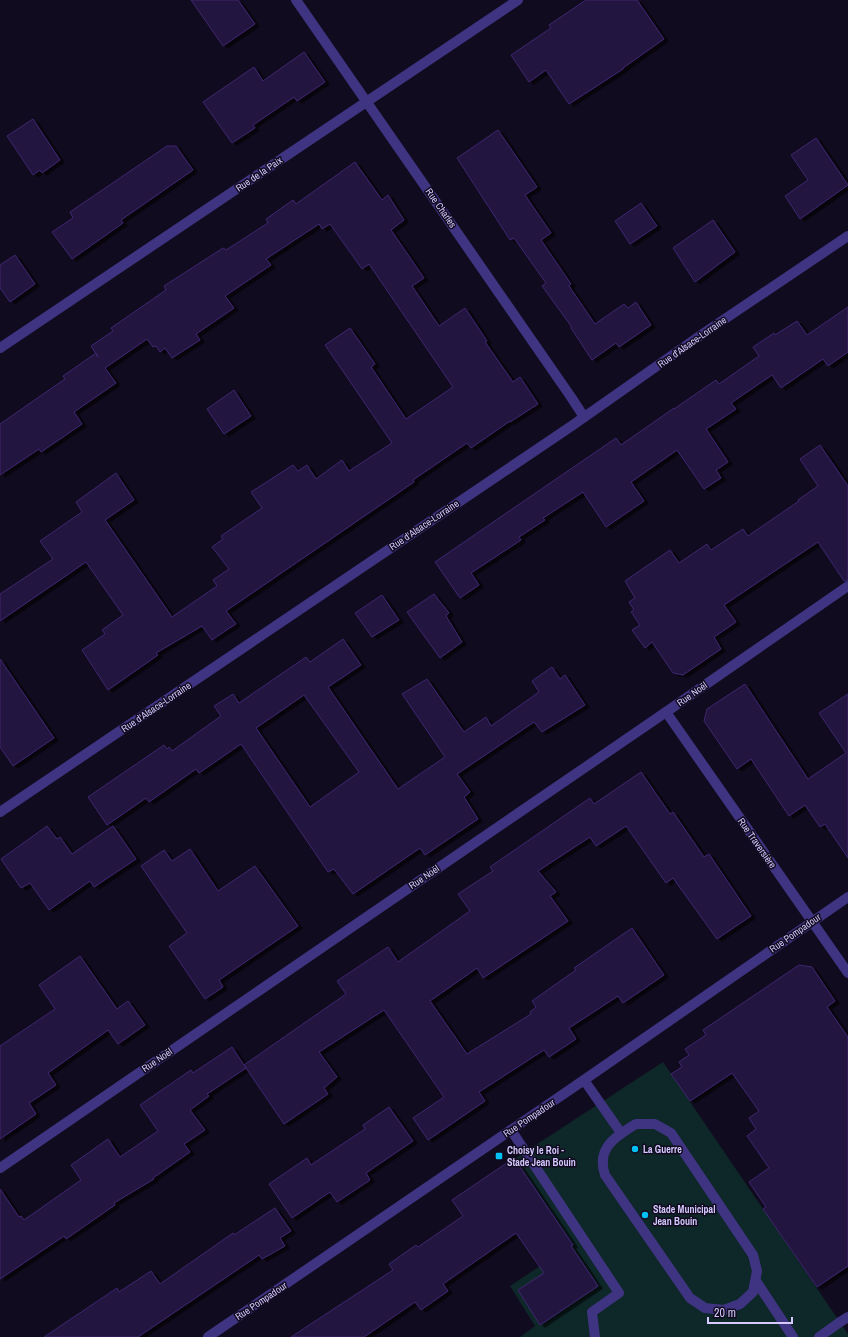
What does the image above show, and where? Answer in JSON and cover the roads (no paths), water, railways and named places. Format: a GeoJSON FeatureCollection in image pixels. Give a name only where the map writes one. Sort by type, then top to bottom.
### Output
{"type":"FeatureCollection","features":[{"type":"Feature","properties":{"kind":"street","name":"Rue Charles"},"geometry":{"type":"LineString","coordinates":[[296,0],[567,390],[584,417]]}},
{"type":"Feature","properties":{"kind":"street","name":"Rue de la Paix"},"geometry":{"type":"LineString","coordinates":[[0,348],[518,0]]}},
{"type":"Feature","properties":{"kind":"street","name":"Rue d'Alsace-Lorraine"},"geometry":{"type":"LineString","coordinates":[[0,812],[584,417],[848,236]]}},
{"type":"Feature","properties":{"kind":"street","name":"Rue Noël"},"geometry":{"type":"LineString","coordinates":[[0,1168],[848,586]]}},
{"type":"Feature","properties":{"kind":"street","name":"Rue Traversière"},"geometry":{"type":"LineString","coordinates":[[666,712],[848,973]]}},
{"type":"Feature","properties":{"kind":"street","name":"Rue Pompadour"},"geometry":{"type":"LineString","coordinates":[[208,1337],[584,1080],[848,897]]}},
{"type":"Feature","properties":{"kind":"street"},"geometry":{"type":"LineString","coordinates":[[584,1080],[620,1133]]}},
{"type":"Feature","properties":{"kind":"street"},"geometry":{"type":"LineString","coordinates":[[636,1124],[655,1124],[671,1133],[753,1255],[757,1271],[756,1281],[753,1292],[740,1304],[724,1310],[705,1308],[690,1298],[605,1175],[602,1166],[605,1148],[620,1133],[636,1124]]}},
{"type":"Feature","properties":{"kind":"street"},"geometry":{"type":"LineString","coordinates":[[511,1130],[619,1293],[592,1312],[595,1337]]}},
{"type":"Feature","properties":{"kind":"street"},"geometry":{"type":"LineString","coordinates":[[756,1281],[793,1337]]}},
{"type":"Feature","properties":{"kind":"street"},"geometry":{"type":"LineString","coordinates":[[819,1337],[844,1319]]}},
{"type":"Feature","properties":{"kind":"place","name":"La Guerre"},"geometry":{"type":"Point","coordinates":[635,1149]}},
{"type":"Feature","properties":{"kind":"place","name":"Choisy le Roi - Stade Jean Bouin"},"geometry":{"type":"Point","coordinates":[499,1156]}},
{"type":"Feature","properties":{"kind":"place","name":"Stade Municipal Jean Bouin"},"geometry":{"type":"Point","coordinates":[645,1215]}}]}
